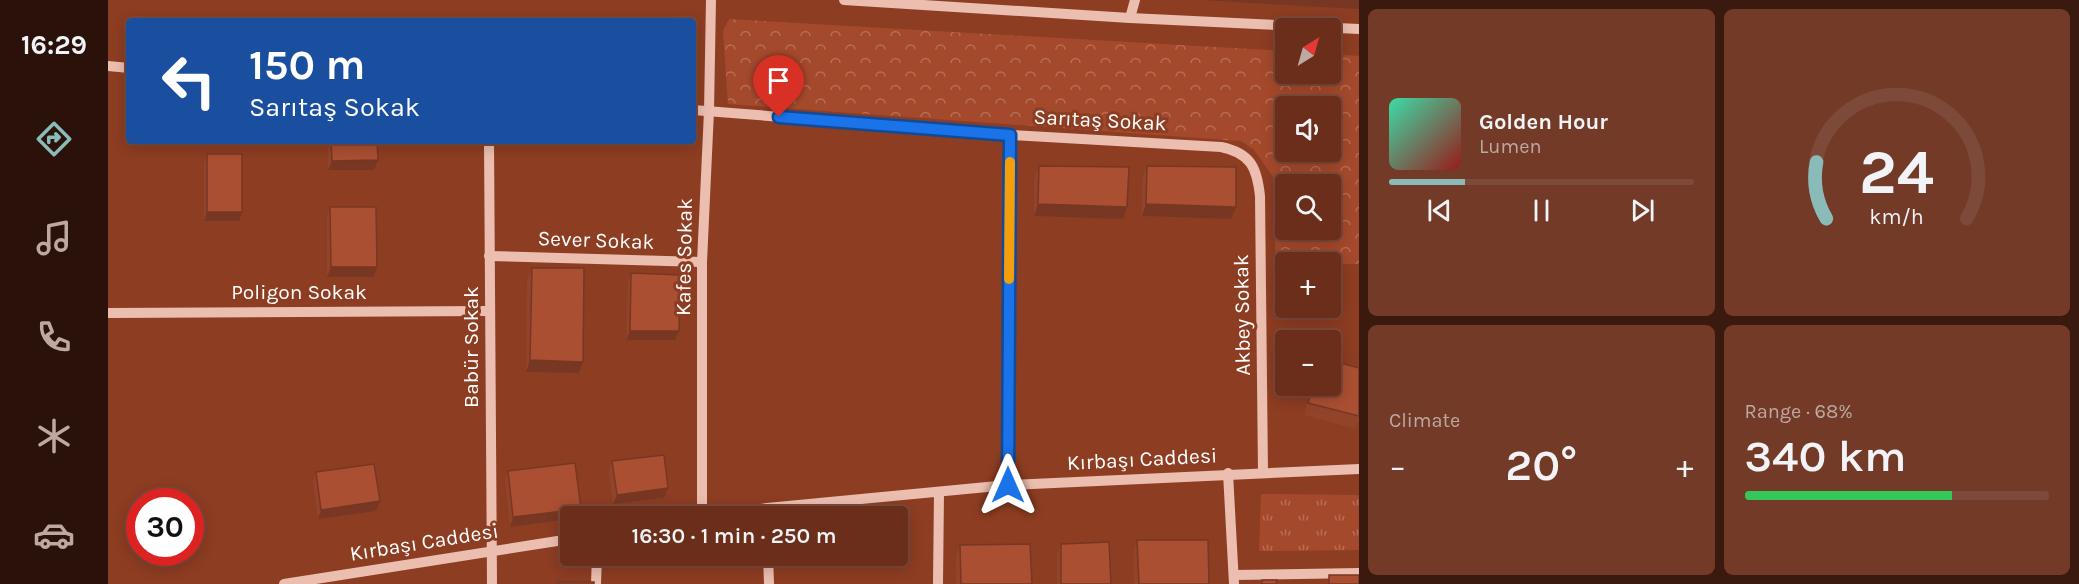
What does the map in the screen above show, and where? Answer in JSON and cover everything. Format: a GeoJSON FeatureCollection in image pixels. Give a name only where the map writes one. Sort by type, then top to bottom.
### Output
{"type":"FeatureCollection","features":[{"type":"Feature","properties":{"kind":"street","name":"Kafes Sokak"},"geometry":{"type":"LineString","coordinates":[[702,506],[702,262],[709,111],[711,0]]}},
{"type":"Feature","properties":{"kind":"street"},"geometry":{"type":"LineString","coordinates":[[844,0],[968,4],[1130,18],[1359,29]]}},
{"type":"Feature","properties":{"kind":"street"},"geometry":{"type":"LineString","coordinates":[[1130,18],[1134,0]]}},
{"type":"Feature","properties":{"kind":"street"},"geometry":{"type":"LineString","coordinates":[[108,66],[126,68]]}},
{"type":"Feature","properties":{"kind":"street","name":"Sarıtaş Sokak"},"geometry":{"type":"LineString","coordinates":[[696,110],[1010,135],[1221,147],[1237,150],[1249,160]]}},
{"type":"Feature","properties":{"kind":"street"},"geometry":{"type":"LineString","coordinates":[[1008,485],[1010,135]]}},
{"type":"Feature","properties":{"kind":"street","name":"Babür Sokak"},"geometry":{"type":"LineString","coordinates":[[489,144],[492,584]]}},
{"type":"Feature","properties":{"kind":"street","name":"Akbey Sokak"},"geometry":{"type":"LineString","coordinates":[[1249,160],[1258,178],[1260,196],[1263,472]]}},
{"type":"Feature","properties":{"kind":"street","name":"Sever Sokak"},"geometry":{"type":"LineString","coordinates":[[489,256],[702,262]]}},
{"type":"Feature","properties":{"kind":"street","name":"Poligon Sokak"},"geometry":{"type":"LineString","coordinates":[[108,313],[490,311]]}},
{"type":"Feature","properties":{"kind":"street","name":"Kırbaşı Caddesi"},"geometry":{"type":"LineString","coordinates":[[821,506],[1008,485],[1228,473],[1359,469]]}},
{"type":"Feature","properties":{"kind":"street"},"geometry":{"type":"LineString","coordinates":[[1228,473],[1234,579],[1359,573]]}},
{"type":"Feature","properties":{"kind":"street"},"geometry":{"type":"LineString","coordinates":[[938,584],[939,493]]}},
{"type":"Feature","properties":{"kind":"street","name":"Kırbaşı Caddesi"},"geometry":{"type":"LineString","coordinates":[[285,584],[560,541]]}},
{"type":"Feature","properties":{"kind":"street"},"geometry":{"type":"LineString","coordinates":[[596,584],[597,566]]}},
{"type":"Feature","properties":{"kind":"street"},"geometry":{"type":"LineString","coordinates":[[768,566],[769,584]]}},
{"type":"Feature","properties":{"kind":"green space"},"geometry":{"type":"Polygon","coordinates":[[[729,19],[1275,50],[1275,84],[1341,84],[1341,55],[1359,56],[1359,264],[1341,264],[1341,252],[1275,252],[1275,240],[1341,240],[1341,174],[1275,174],[1275,180],[1254,150],[1241,141],[728,104],[723,31],[729,19]]]}},
{"type":"Feature","properties":{"kind":"green space"},"geometry":{"type":"Polygon","coordinates":[[[1261,494],[1359,495],[1359,550],[1259,551],[1261,494]]]}},
{"type":"Feature","properties":{"kind":"building"},"geometry":{"type":"Polygon","coordinates":[[[331,144],[377,144],[378,160],[332,161],[331,144]]]}},
{"type":"Feature","properties":{"kind":"building"},"geometry":{"type":"Polygon","coordinates":[[[207,154],[242,154],[242,212],[207,212],[207,154]]]}},
{"type":"Feature","properties":{"kind":"building"},"geometry":{"type":"Polygon","coordinates":[[[1039,166],[1129,167],[1127,207],[1038,204],[1039,166]]]}},
{"type":"Feature","properties":{"kind":"building"},"geometry":{"type":"Polygon","coordinates":[[[1147,166],[1236,167],[1236,207],[1146,204],[1147,166]]]}},
{"type":"Feature","properties":{"kind":"building"},"geometry":{"type":"Polygon","coordinates":[[[330,207],[376,207],[377,267],[331,267],[330,207]]]}},
{"type":"Feature","properties":{"kind":"building"},"geometry":{"type":"Polygon","coordinates":[[[532,268],[584,268],[583,362],[530,360],[532,268]]]}},
{"type":"Feature","properties":{"kind":"building"},"geometry":{"type":"Polygon","coordinates":[[[631,273],[680,275],[679,331],[630,331],[631,273]]]}},
{"type":"Feature","properties":{"kind":"building"},"geometry":{"type":"Polygon","coordinates":[[[1341,363],[1359,368],[1359,416],[1308,403],[1310,396],[1341,396],[1341,363]]]}},
{"type":"Feature","properties":{"kind":"building"},"geometry":{"type":"Polygon","coordinates":[[[664,455],[668,488],[617,495],[612,461],[664,455]]]}},
{"type":"Feature","properties":{"kind":"building"},"geometry":{"type":"Polygon","coordinates":[[[575,463],[581,506],[560,506],[560,511],[513,517],[508,471],[575,463]]]}},
{"type":"Feature","properties":{"kind":"building"},"geometry":{"type":"Polygon","coordinates":[[[374,464],[380,501],[321,510],[316,472],[374,464]]]}},
{"type":"Feature","properties":{"kind":"building"},"geometry":{"type":"Polygon","coordinates":[[[1137,540],[1208,540],[1209,584],[1139,584],[1137,540]]]}},
{"type":"Feature","properties":{"kind":"building"},"geometry":{"type":"Polygon","coordinates":[[[1109,542],[1111,584],[1061,584],[1061,544],[1109,542]]]}},
{"type":"Feature","properties":{"kind":"building"},"geometry":{"type":"Polygon","coordinates":[[[1030,544],[1032,584],[961,584],[960,545],[1030,544]]]}},
{"type":"Feature","properties":{"kind":"building"},"geometry":{"type":"Polygon","coordinates":[[[1329,575],[1359,575],[1359,584],[1329,584],[1329,575]]]}},
{"type":"Feature","properties":{"kind":"building"},"geometry":{"type":"Polygon","coordinates":[[[1262,580],[1277,580],[1276,584],[1262,584],[1262,580]]]}},
{"type":"Feature","properties":{"kind":"building"},"geometry":{"type":"Polygon","coordinates":[[[558,582],[594,582],[594,584],[558,584],[558,582]]]}},
{"type":"Feature","properties":{"kind":"slow traffic"},"geometry":{"type":"LineString","coordinates":[[1009,279],[1010,162]]}},
{"type":"Feature","properties":{"kind":"route"},"geometry":{"type":"LineString","coordinates":[[779,117],[1010,135],[1008,485]]}}]}
